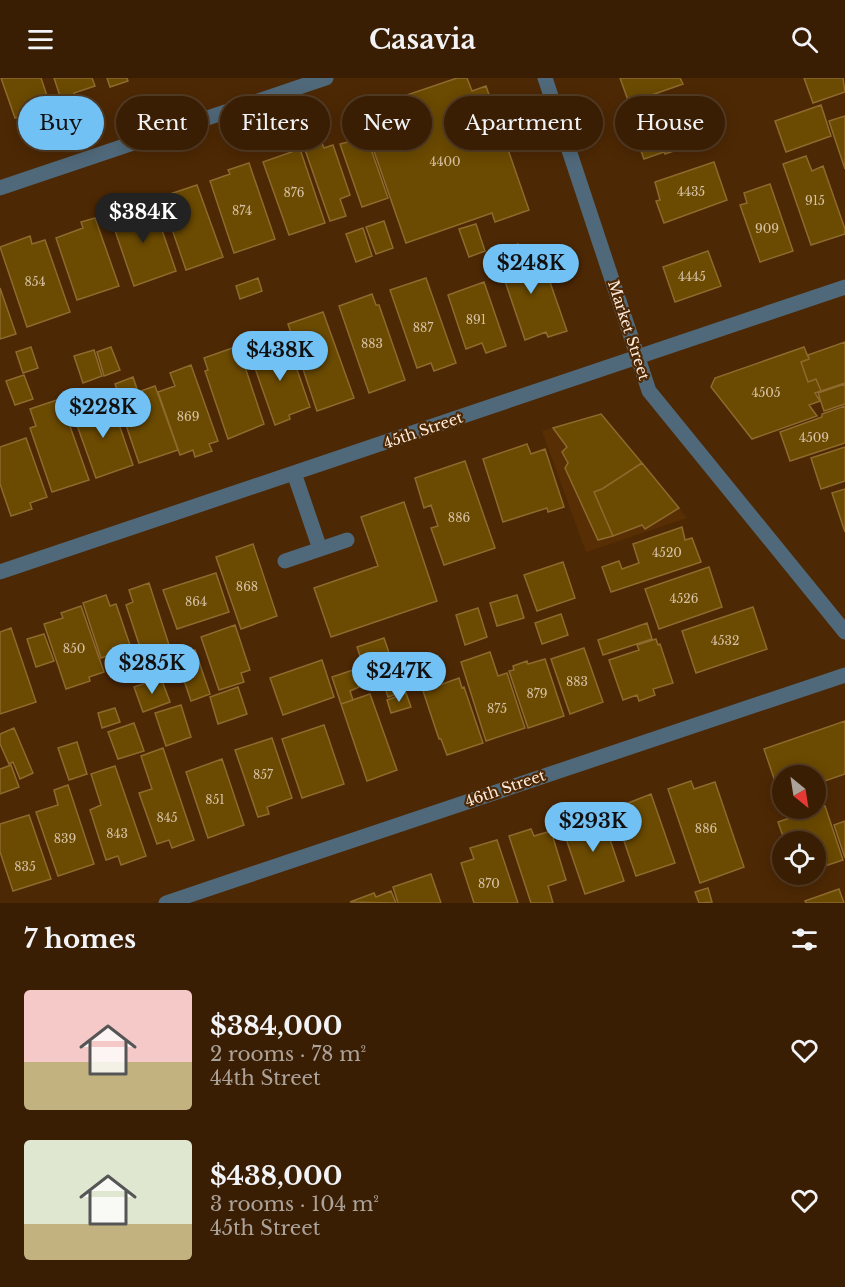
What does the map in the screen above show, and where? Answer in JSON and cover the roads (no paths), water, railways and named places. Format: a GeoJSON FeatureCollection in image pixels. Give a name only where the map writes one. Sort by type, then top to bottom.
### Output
{"type":"FeatureCollection","features":[{"type":"Feature","properties":{"kind":"street"},"geometry":{"type":"LineString","coordinates":[[0,188],[326,78]]}},
{"type":"Feature","properties":{"kind":"street","name":"Market Street"},"geometry":{"type":"LineString","coordinates":[[545,78],[649,391],[845,632]]}},
{"type":"Feature","properties":{"kind":"street","name":"45th Street"},"geometry":{"type":"LineString","coordinates":[[0,572],[845,287]]}},
{"type":"Feature","properties":{"kind":"street"},"geometry":{"type":"LineString","coordinates":[[294,473],[320,549]]}},
{"type":"Feature","properties":{"kind":"street"},"geometry":{"type":"LineString","coordinates":[[285,561],[347,540]]}},
{"type":"Feature","properties":{"kind":"street","name":"46th Street"},"geometry":{"type":"LineString","coordinates":[[166,903],[845,675]]}}]}
